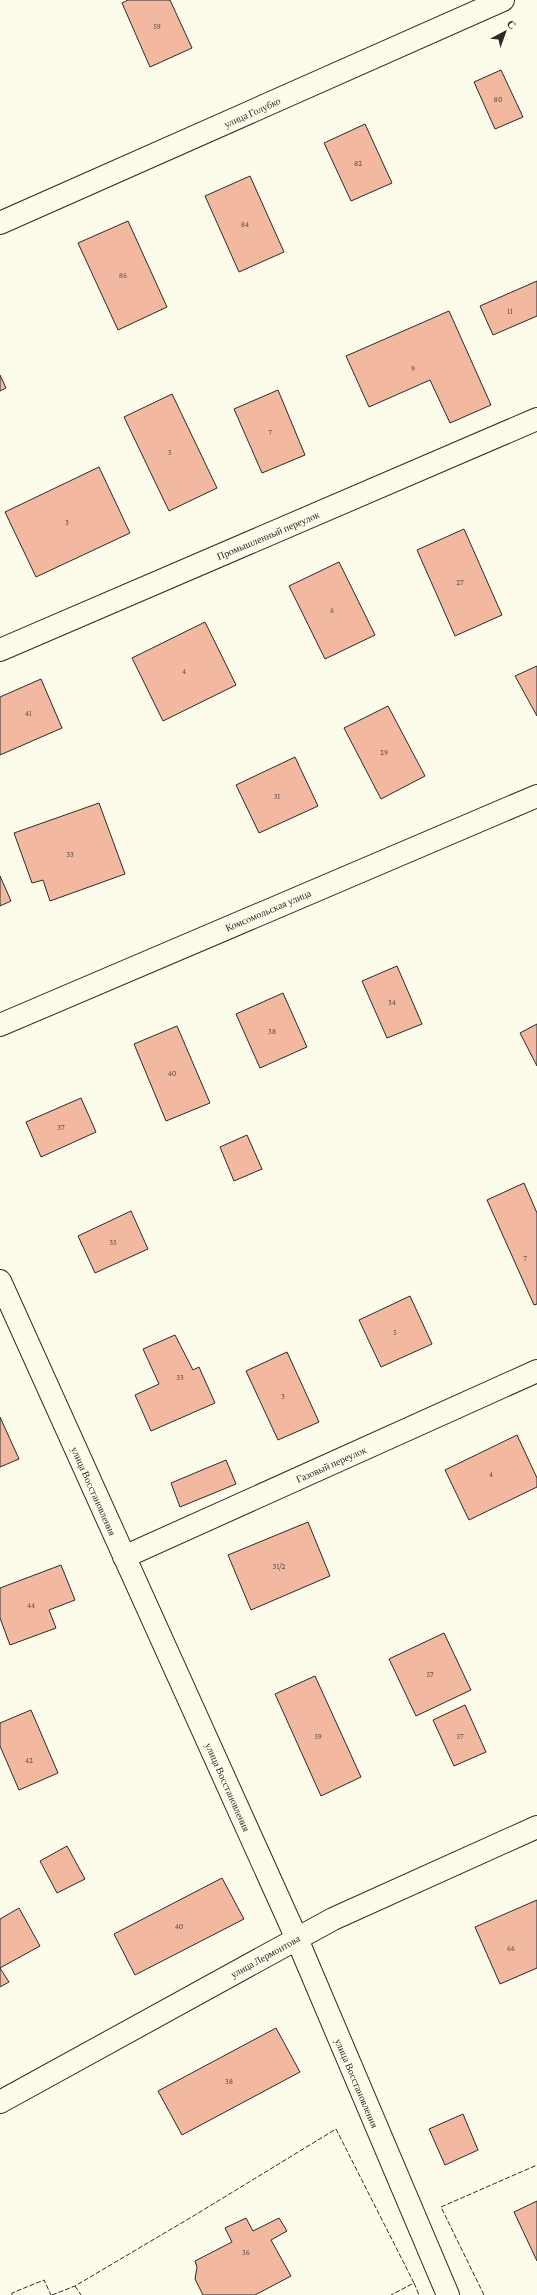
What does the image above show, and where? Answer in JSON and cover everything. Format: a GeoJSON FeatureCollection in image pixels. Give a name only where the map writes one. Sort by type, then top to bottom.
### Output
{"type":"FeatureCollection","features":[{"type":"Feature","properties":{"kind":"street","name":"улица Голубко"},"geometry":{"type":"LineString","coordinates":[[0,223],[503,0]]}},
{"type":"Feature","properties":{"kind":"street","name":"Промышленный переулок"},"geometry":{"type":"LineString","coordinates":[[0,650],[537,419]]}},
{"type":"Feature","properties":{"kind":"street","name":"Комсомольская улица"},"geometry":{"type":"LineString","coordinates":[[0,1025],[537,796]]}},
{"type":"Feature","properties":{"kind":"street","name":"улица Восстановления"},"geometry":{"type":"LineString","coordinates":[[0,1281],[297,1939],[448,2295]]}},
{"type":"Feature","properties":{"kind":"street","name":"Газовый переулок"},"geometry":{"type":"LineString","coordinates":[[124,1557],[537,1371]]}},
{"type":"Feature","properties":{"kind":"street","name":"улица Лермонтова"},"geometry":{"type":"LineString","coordinates":[[0,2102],[333,1919],[537,1827]]}},
{"type":"Feature","properties":{"kind":"building"},"geometry":{"type":"Polygon","coordinates":[[[128,0],[170,0],[192,48],[150,67],[122,3],[128,0]]]}},
{"type":"Feature","properties":{"kind":"building"},"geometry":{"type":"Polygon","coordinates":[[[501,70],[523,117],[495,129],[474,82],[501,70]]]}},
{"type":"Feature","properties":{"kind":"building"},"geometry":{"type":"Polygon","coordinates":[[[365,124],[392,183],[351,201],[324,143],[365,124]]]}},
{"type":"Feature","properties":{"kind":"building"},"geometry":{"type":"Polygon","coordinates":[[[250,176],[284,252],[239,272],[205,196],[250,176]]]}},
{"type":"Feature","properties":{"kind":"building"},"geometry":{"type":"Polygon","coordinates":[[[128,221],[167,307],[118,330],[78,243],[128,221]]]}},
{"type":"Feature","properties":{"kind":"building"},"geometry":{"type":"Polygon","coordinates":[[[537,281],[537,316],[493,335],[480,306],[537,281]]]}},
{"type":"Feature","properties":{"kind":"building"},"geometry":{"type":"Polygon","coordinates":[[[449,311],[491,405],[450,423],[430,380],[369,407],[346,356],[449,311]]]}},
{"type":"Feature","properties":{"kind":"building"},"geometry":{"type":"Polygon","coordinates":[[[0,375],[6,388],[0,391],[0,375]]]}},
{"type":"Feature","properties":{"kind":"building"},"geometry":{"type":"Polygon","coordinates":[[[278,390],[305,455],[262,473],[234,409],[278,390]]]}},
{"type":"Feature","properties":{"kind":"building"},"geometry":{"type":"Polygon","coordinates":[[[172,394],[217,488],[169,511],[124,417],[172,394]]]}},
{"type":"Feature","properties":{"kind":"building"},"geometry":{"type":"Polygon","coordinates":[[[99,467],[130,533],[36,577],[5,512],[99,467]]]}},
{"type":"Feature","properties":{"kind":"building"},"geometry":{"type":"Polygon","coordinates":[[[464,529],[502,615],[455,636],[417,550],[464,529]]]}},
{"type":"Feature","properties":{"kind":"building"},"geometry":{"type":"Polygon","coordinates":[[[339,562],[375,635],[325,659],[289,586],[339,562]]]}},
{"type":"Feature","properties":{"kind":"building"},"geometry":{"type":"Polygon","coordinates":[[[205,622],[236,685],[163,721],[132,658],[205,622]]]}},
{"type":"Feature","properties":{"kind":"building"},"geometry":{"type":"Polygon","coordinates":[[[537,666],[537,716],[515,676],[537,666]]]}},
{"type":"Feature","properties":{"kind":"building"},"geometry":{"type":"Polygon","coordinates":[[[41,679],[62,728],[0,755],[0,697],[41,679]]]}},
{"type":"Feature","properties":{"kind":"building"},"geometry":{"type":"Polygon","coordinates":[[[388,706],[425,776],[381,799],[344,728],[388,706]]]}},
{"type":"Feature","properties":{"kind":"building"},"geometry":{"type":"Polygon","coordinates":[[[295,757],[318,806],[259,833],[236,785],[295,757]]]}},
{"type":"Feature","properties":{"kind":"building"},"geometry":{"type":"Polygon","coordinates":[[[99,803],[125,874],[50,901],[43,880],[32,883],[14,833],[99,803]]]}},
{"type":"Feature","properties":{"kind":"building"},"geometry":{"type":"Polygon","coordinates":[[[0,876],[11,901],[0,906],[0,876]]]}},
{"type":"Feature","properties":{"kind":"building"},"geometry":{"type":"Polygon","coordinates":[[[397,966],[422,1024],[387,1038],[362,981],[397,966]]]}},
{"type":"Feature","properties":{"kind":"building"},"geometry":{"type":"Polygon","coordinates":[[[283,993],[307,1047],[260,1068],[236,1014],[283,993]]]}},
{"type":"Feature","properties":{"kind":"building"},"geometry":{"type":"Polygon","coordinates":[[[537,1024],[537,1066],[520,1033],[537,1024]]]}},
{"type":"Feature","properties":{"kind":"building"},"geometry":{"type":"Polygon","coordinates":[[[177,1026],[210,1103],[166,1121],[134,1044],[177,1026]]]}},
{"type":"Feature","properties":{"kind":"building"},"geometry":{"type":"Polygon","coordinates":[[[81,1098],[96,1132],[41,1157],[26,1122],[81,1098]]]}},
{"type":"Feature","properties":{"kind":"building"},"geometry":{"type":"Polygon","coordinates":[[[247,1135],[262,1169],[234,1181],[220,1147],[247,1135]]]}},
{"type":"Feature","properties":{"kind":"building"},"geometry":{"type":"Polygon","coordinates":[[[524,1183],[537,1213],[537,1304],[534,1305],[487,1200],[524,1183]]]}},
{"type":"Feature","properties":{"kind":"building"},"geometry":{"type":"Polygon","coordinates":[[[131,1211],[148,1249],[95,1273],[78,1236],[131,1211]]]}},
{"type":"Feature","properties":{"kind":"building"},"geometry":{"type":"Polygon","coordinates":[[[410,1296],[432,1344],[381,1367],[359,1320],[410,1296]]]}},
{"type":"Feature","properties":{"kind":"building"},"geometry":{"type":"Polygon","coordinates":[[[175,1335],[193,1370],[199,1367],[215,1403],[151,1431],[135,1395],[159,1384],[143,1349],[175,1335]]]}},
{"type":"Feature","properties":{"kind":"building"},"geometry":{"type":"Polygon","coordinates":[[[287,1352],[319,1422],[278,1440],[246,1371],[287,1352]]]}},
{"type":"Feature","properties":{"kind":"building"},"geometry":{"type":"Polygon","coordinates":[[[0,1417],[19,1459],[0,1467],[0,1417]]]}},
{"type":"Feature","properties":{"kind":"building"},"geometry":{"type":"Polygon","coordinates":[[[517,1435],[537,1478],[537,1487],[469,1520],[445,1470],[517,1435]]]}},
{"type":"Feature","properties":{"kind":"building"},"geometry":{"type":"Polygon","coordinates":[[[226,1460],[236,1484],[180,1507],[171,1483],[226,1460]]]}},
{"type":"Feature","properties":{"kind":"building"},"geometry":{"type":"Polygon","coordinates":[[[308,1522],[330,1576],[251,1610],[228,1555],[308,1522]]]}},
{"type":"Feature","properties":{"kind":"building"},"geometry":{"type":"Polygon","coordinates":[[[61,1565],[75,1600],[49,1610],[56,1628],[10,1645],[0,1618],[0,1588],[61,1565]]]}},
{"type":"Feature","properties":{"kind":"building"},"geometry":{"type":"Polygon","coordinates":[[[444,1633],[471,1690],[416,1716],[389,1659],[444,1633]]]}},
{"type":"Feature","properties":{"kind":"building"},"geometry":{"type":"Polygon","coordinates":[[[315,1676],[361,1777],[321,1796],[275,1694],[315,1676]]]}},
{"type":"Feature","properties":{"kind":"building"},"geometry":{"type":"Polygon","coordinates":[[[465,1705],[486,1752],[454,1766],[433,1720],[465,1705]]]}},
{"type":"Feature","properties":{"kind":"building"},"geometry":{"type":"Polygon","coordinates":[[[31,1710],[58,1773],[19,1790],[0,1746],[0,1723],[31,1710]]]}},
{"type":"Feature","properties":{"kind":"building"},"geometry":{"type":"Polygon","coordinates":[[[67,1846],[85,1879],[57,1893],[40,1861],[67,1846]]]}},
{"type":"Feature","properties":{"kind":"building"},"geometry":{"type":"Polygon","coordinates":[[[222,1878],[244,1919],[135,1975],[114,1934],[222,1878]]]}},
{"type":"Feature","properties":{"kind":"building"},"geometry":{"type":"Polygon","coordinates":[[[537,1900],[537,1968],[500,1984],[475,1927],[537,1900]]]}},
{"type":"Feature","properties":{"kind":"building"},"geometry":{"type":"Polygon","coordinates":[[[19,1908],[40,1946],[0,1968],[0,1919],[19,1908]]]}},
{"type":"Feature","properties":{"kind":"building"},"geometry":{"type":"Polygon","coordinates":[[[0,1968],[9,1982],[0,1987],[0,1968]]]}},
{"type":"Feature","properties":{"kind":"building"},"geometry":{"type":"Polygon","coordinates":[[[276,2028],[300,2072],[182,2135],[158,2091],[276,2028]]]}},
{"type":"Feature","properties":{"kind":"building"},"geometry":{"type":"Polygon","coordinates":[[[463,2114],[478,2150],[445,2165],[429,2129],[463,2114]]]}},
{"type":"Feature","properties":{"kind":"building"},"geometry":{"type":"Polygon","coordinates":[[[537,2201],[537,2261],[514,2212],[537,2201]]]}},
{"type":"Feature","properties":{"kind":"building"},"geometry":{"type":"Polygon","coordinates":[[[246,2218],[253,2231],[279,2218],[287,2231],[271,2240],[291,2276],[255,2295],[203,2295],[195,2279],[197,2267],[195,2261],[232,2242],[225,2228],[246,2218]]]}},
{"type":"Feature","properties":{"kind":"fence"},"geometry":{"type":"LineString","coordinates":[[52,2295],[75,2286],[336,2129],[414,2283],[391,2295]]}},
{"type":"Feature","properties":{"kind":"fence"},"geometry":{"type":"LineString","coordinates":[[484,2295],[441,2207],[537,2165]]}},
{"type":"Feature","properties":{"kind":"fence"},"geometry":{"type":"LineString","coordinates":[[12,2295],[12,2293],[44,2280],[51,2295]]}},
{"type":"Feature","properties":{"kind":"fence"},"geometry":{"type":"LineString","coordinates":[[414,2283],[419,2295]]}},
{"type":"Feature","properties":{"kind":"fence"},"geometry":{"type":"LineString","coordinates":[[75,2286],[81,2295]]}}]}
